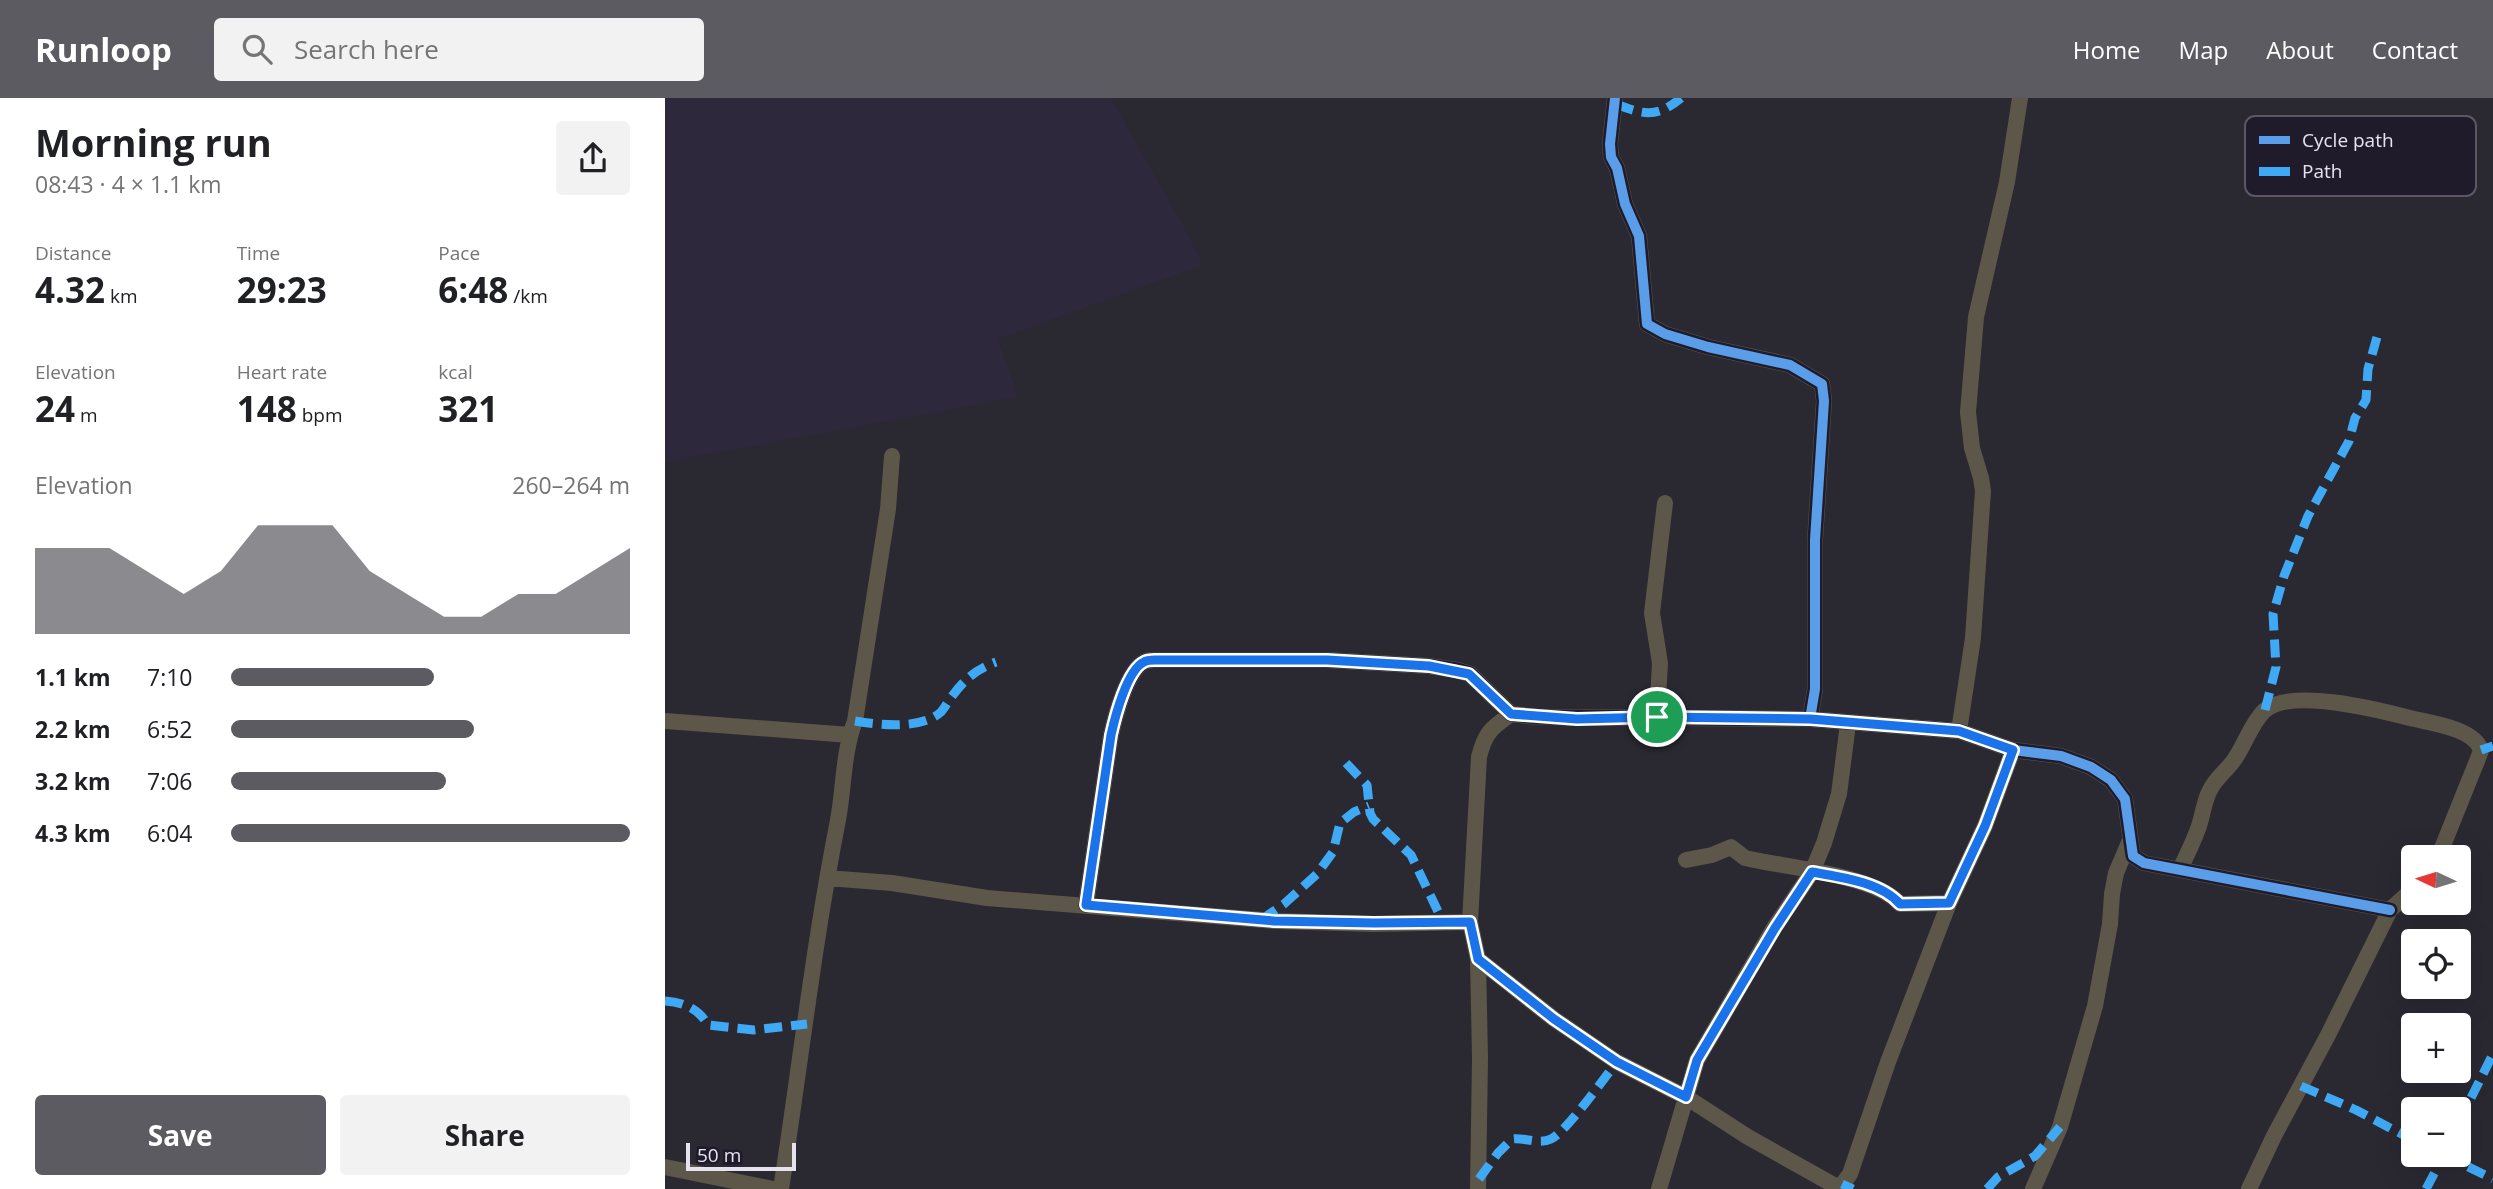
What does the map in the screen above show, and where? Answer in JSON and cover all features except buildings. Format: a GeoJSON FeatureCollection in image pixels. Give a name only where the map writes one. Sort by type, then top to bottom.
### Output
{"type":"FeatureCollection","features":[{"type":"Feature","properties":{"kind":"street"},"geometry":{"type":"LineString","coordinates":[[1615,98],[1611,157],[1617,168],[1625,204],[1639,236],[1647,324],[1665,334],[1707,347],[1790,365],[1822,384],[1824,401],[1815,540],[1815,689],[1810,719]]}},
{"type":"Feature","properties":{"kind":"street"},"geometry":{"type":"LineString","coordinates":[[1959,731],[1970,674],[1983,491],[1972,448],[1968,412],[1976,317],[2007,182],[2020,98]]}},
{"type":"Feature","properties":{"kind":"street"},"geometry":{"type":"LineString","coordinates":[[781,1189],[827,878],[873,613],[888,509],[892,456]]}},
{"type":"Feature","properties":{"kind":"street"},"geometry":{"type":"LineString","coordinates":[[1657,717],[1660,663],[1652,598],[1665,503]]}},
{"type":"Feature","properties":{"kind":"street"},"geometry":{"type":"LineString","coordinates":[[1086,905],[1111,735],[1132,675],[1142,662],[1327,660],[1429,666],[1469,674],[1511,714],[1577,719],[1810,719],[1959,731],[2013,750],[2061,756],[2091,767],[2111,780],[2125,799],[2133,856],[2139,861],[2390,910]]}},
{"type":"Feature","properties":{"kind":"street"},"geometry":{"type":"LineString","coordinates":[[2180,870],[2215,780],[2236,758],[2252,726],[2265,710],[2284,702],[2345,703],[2444,727],[2474,738],[2480,750],[2479,756],[2443,845]]}},
{"type":"Feature","properties":{"kind":"street"},"geometry":{"type":"LineString","coordinates":[[1478,1189],[1478,959],[1470,922],[1479,757],[1483,740],[1491,728],[1511,714]]}},
{"type":"Feature","properties":{"kind":"street"},"geometry":{"type":"LineString","coordinates":[[665,721],[850,735]]}},
{"type":"Feature","properties":{"kind":"street"},"geometry":{"type":"LineString","coordinates":[[1659,1189],[1697,1060],[1775,928],[1812,872],[1824,843],[1839,794],[1849,724]]}},
{"type":"Feature","properties":{"kind":"street"},"geometry":{"type":"LineString","coordinates":[[1478,959],[1554,1019],[1617,1062],[1686,1097],[1748,1137],[1839,1188],[1850,1174],[1888,1062],[1949,903],[1985,826],[2013,750]]}},
{"type":"Feature","properties":{"kind":"street"},"geometry":{"type":"LineString","coordinates":[[2033,1189],[2060,1127],[2095,1006],[2116,873],[2130,840]]}},
{"type":"Feature","properties":{"kind":"street"},"geometry":{"type":"LineString","coordinates":[[1686,860],[1712,855],[1731,847],[1745,858],[1864,884],[1892,895],[1900,904],[1949,903]]}},
{"type":"Feature","properties":{"kind":"street"},"geometry":{"type":"LineString","coordinates":[[827,878],[892,883],[987,898],[1274,921],[1470,922]]}},
{"type":"Feature","properties":{"kind":"street"},"geometry":{"type":"LineString","coordinates":[[2249,1189],[2390,910],[2401,900]]}},
{"type":"Feature","properties":{"kind":"street"},"geometry":{"type":"LineString","coordinates":[[665,1167],[773,1189]]}},
{"type":"Feature","properties":{"kind":"shaded area"},"geometry":{"type":"Polygon","coordinates":[[[665,98],[1111,98],[1203,265],[998,339],[1018,397],[665,462],[665,98]]]}},
{"type":"Feature","properties":{"kind":"marked path"},"geometry":{"type":"LineString","coordinates":[[1616,104],[1650,113],[1665,109],[1681,98]]}},
{"type":"Feature","properties":{"kind":"marked path"},"geometry":{"type":"LineString","coordinates":[[2265,710],[2276,667],[2273,614],[2284,576],[2308,516],[2349,441],[2355,418],[2366,400],[2368,369],[2377,337]]}},
{"type":"Feature","properties":{"kind":"marked path"},"geometry":{"type":"LineString","coordinates":[[855,721],[899,725],[933,718],[970,677],[996,662]]}},
{"type":"Feature","properties":{"kind":"marked path"},"geometry":{"type":"LineString","coordinates":[[2481,750],[2493,746]]}},
{"type":"Feature","properties":{"kind":"marked path"},"geometry":{"type":"LineString","coordinates":[[1346,763],[1367,785],[1373,819],[1411,855],[1443,922]]}},
{"type":"Feature","properties":{"kind":"marked path"},"geometry":{"type":"LineString","coordinates":[[1261,920],[1284,904],[1317,874],[1333,852],[1340,823],[1354,812],[1369,806]]}},
{"type":"Feature","properties":{"kind":"marked path"},"geometry":{"type":"LineString","coordinates":[[665,1001],[690,1007],[708,1025],[754,1030],[807,1024]]}},
{"type":"Feature","properties":{"kind":"marked path"},"geometry":{"type":"LineString","coordinates":[[2471,1098],[2493,1054]]}},
{"type":"Feature","properties":{"kind":"marked path"},"geometry":{"type":"LineString","coordinates":[[1479,1179],[1512,1139],[1546,1141],[1558,1134],[1617,1062]]}},
{"type":"Feature","properties":{"kind":"marked path"},"geometry":{"type":"LineString","coordinates":[[2301,1086],[2401,1134]]}},
{"type":"Feature","properties":{"kind":"marked path"},"geometry":{"type":"LineString","coordinates":[[1987,1189],[1998,1177],[2035,1156],[2060,1127]]}},
{"type":"Feature","properties":{"kind":"marked path"},"geometry":{"type":"LineString","coordinates":[[2426,1189],[2438,1167]]}},
{"type":"Feature","properties":{"kind":"marked path"},"geometry":{"type":"LineString","coordinates":[[2468,1167],[2493,1179]]}},
{"type":"Feature","properties":{"kind":"marked path"},"geometry":{"type":"LineString","coordinates":[[1842,1184],[1853,1189]]}},
{"type":"Feature","properties":{"kind":"cycle path"},"geometry":{"type":"LineString","coordinates":[[1615,98],[1611,157],[1617,168],[1625,204],[1639,236],[1647,324],[1665,334],[1708,347],[1790,365],[1822,384],[1824,401],[1815,540],[1815,689],[1810,719]]}},
{"type":"Feature","properties":{"kind":"cycle path"},"geometry":{"type":"LineString","coordinates":[[1086,905],[1111,735],[1123,695],[1138,667],[1145,661],[1152,660],[1327,660],[1457,670],[1470,674],[1511,714],[1538,717],[1810,719],[1959,731],[2013,750],[2061,756],[2091,767],[2111,780],[2125,799],[2133,856],[2144,863],[2390,910]]}},
{"type":"Feature","properties":{"kind":"route"},"geometry":{"type":"LineString","coordinates":[[1327,660],[1429,666],[1469,674],[1511,714],[1577,719],[1657,717],[1810,719],[1959,731],[2013,750],[1985,826],[1949,903],[1900,904],[1892,895],[1864,884],[1812,872],[1775,928],[1697,1060],[1686,1097],[1617,1062],[1554,1019],[1478,959],[1470,922],[1274,921],[1086,905],[1111,735],[1132,675],[1142,662],[1327,660]]}}]}
